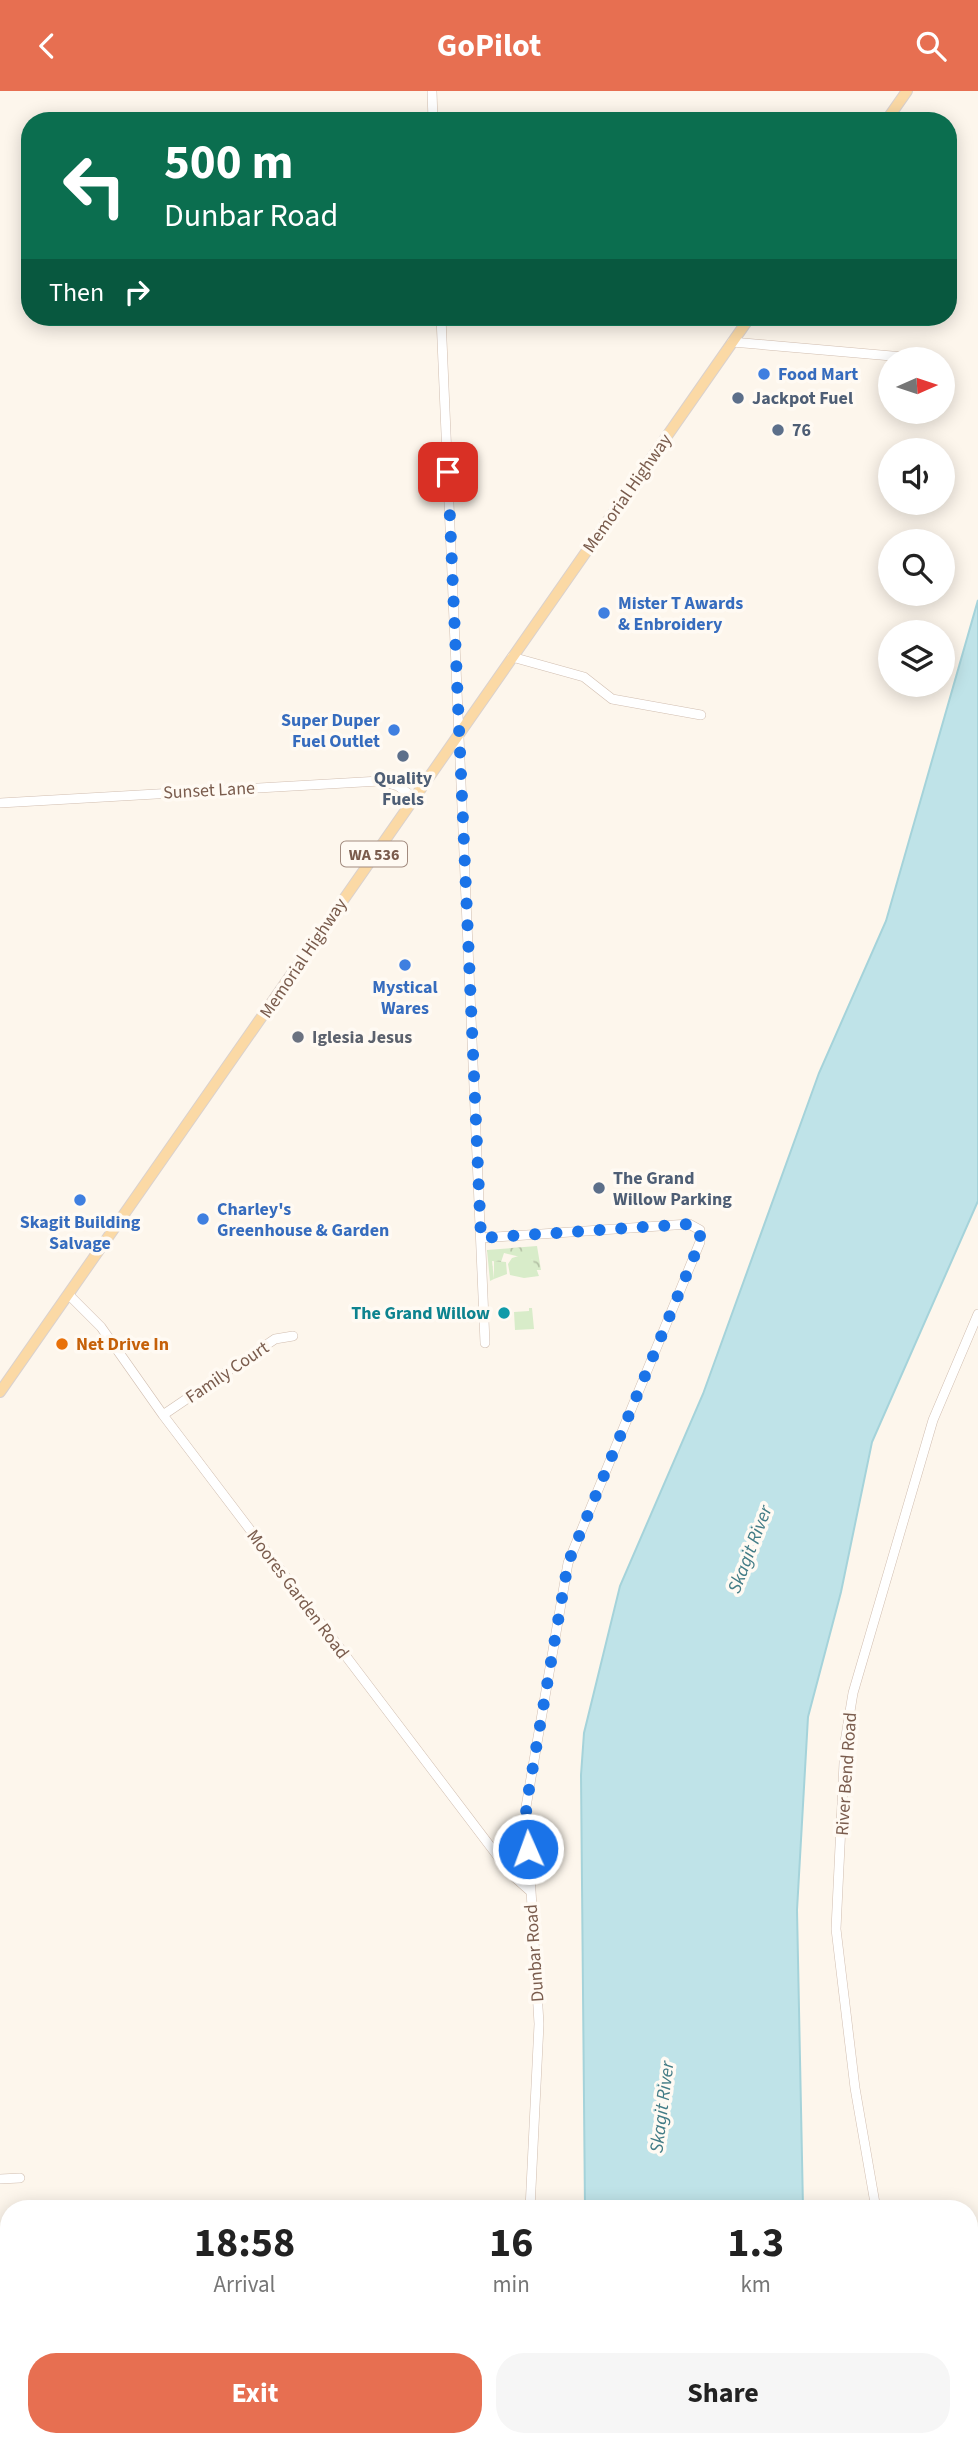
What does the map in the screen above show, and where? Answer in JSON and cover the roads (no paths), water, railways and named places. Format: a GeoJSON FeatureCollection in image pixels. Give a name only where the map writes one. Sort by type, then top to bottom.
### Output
{"type":"FeatureCollection","features":[{"type":"Feature","properties":{"kind":"main road"},"geometry":{"type":"LineString","coordinates":[[892,112],[907,91]]}},
{"type":"Feature","properties":{"kind":"main road","name":"Memorial Highway"},"geometry":{"type":"LineString","coordinates":[[0,1392],[744,326]]}},
{"type":"Feature","properties":{"kind":"street"},"geometry":{"type":"LineString","coordinates":[[432,91],[433,112]]}},
{"type":"Feature","properties":{"kind":"street"},"geometry":{"type":"LineString","coordinates":[[441,326],[485,1343]]}},
{"type":"Feature","properties":{"kind":"street"},"geometry":{"type":"LineString","coordinates":[[732,342],[878,355]]}},
{"type":"Feature","properties":{"kind":"street"},"geometry":{"type":"LineString","coordinates":[[512,657],[584,677],[612,699],[701,715]]}},
{"type":"Feature","properties":{"kind":"street","name":"Sunset Lane"},"geometry":{"type":"LineString","coordinates":[[0,803],[380,781],[398,786],[413,797]]}},
{"type":"Feature","properties":{"kind":"street","name":"Dunbar Road"},"geometry":{"type":"LineString","coordinates":[[481,1238],[689,1224],[700,1230],[700,1242],[568,1563],[526,1807],[539,2024],[530,2200]]}},
{"type":"Feature","properties":{"kind":"street","name":"Moores Garden Road"},"geometry":{"type":"LineString","coordinates":[[69,1295],[101,1327],[163,1415],[512,1875],[530,1891]]}},
{"type":"Feature","properties":{"kind":"street","name":"River Bend Road"},"geometry":{"type":"LineString","coordinates":[[874,2200],[855,2088],[836,1940],[845,1742],[853,1693],[933,1420],[978,1314]]}},
{"type":"Feature","properties":{"kind":"street","name":"Family Court"},"geometry":{"type":"LineString","coordinates":[[163,1415],[275,1339],[293,1336]]}},
{"type":"Feature","properties":{"kind":"street"},"geometry":{"type":"LineString","coordinates":[[0,2179],[20,2178]]}},
{"type":"Feature","properties":{"kind":"water","name":"Skagit River"},"geometry":{"type":"Polygon","coordinates":[[[978,600],[978,1201],[872,1442],[841,1592],[808,1717],[797,1910],[803,2200],[585,2200],[581,1775],[584,1733],[620,1586],[703,1394],[819,1073],[886,921],[950,697],[955,697],[955,680],[978,600]]]}},
{"type":"Feature","properties":{"kind":"place","name":"Food Mart"},"geometry":{"type":"Point","coordinates":[764,374]}},
{"type":"Feature","properties":{"kind":"place","name":"Jackpot Fuel"},"geometry":{"type":"Point","coordinates":[738,398]}},
{"type":"Feature","properties":{"kind":"place","name":"76"},"geometry":{"type":"Point","coordinates":[778,430]}},
{"type":"Feature","properties":{"kind":"place","name":"Mister T Awards & Enbroidery"},"geometry":{"type":"Point","coordinates":[604,613]}},
{"type":"Feature","properties":{"kind":"place","name":"Super Duper Fuel Outlet"},"geometry":{"type":"Point","coordinates":[394,730]}},
{"type":"Feature","properties":{"kind":"place","name":"Quality Fuels"},"geometry":{"type":"Point","coordinates":[403,756]}},
{"type":"Feature","properties":{"kind":"place","name":"Mystical Wares"},"geometry":{"type":"Point","coordinates":[405,965]}},
{"type":"Feature","properties":{"kind":"place","name":"Iglesia Jesus"},"geometry":{"type":"Point","coordinates":[298,1037]}},
{"type":"Feature","properties":{"kind":"place","name":"The Grand Willow Parking"},"geometry":{"type":"Point","coordinates":[599,1188]}},
{"type":"Feature","properties":{"kind":"place","name":"Skagit Building Salvage"},"geometry":{"type":"Point","coordinates":[80,1200]}},
{"type":"Feature","properties":{"kind":"place","name":"Charley's Greenhouse & Garden"},"geometry":{"type":"Point","coordinates":[203,1219]}},
{"type":"Feature","properties":{"kind":"place","name":"The Grand Willow"},"geometry":{"type":"Point","coordinates":[504,1313]}},
{"type":"Feature","properties":{"kind":"place","name":"Net Drive In"},"geometry":{"type":"Point","coordinates":[62,1344]}}]}
